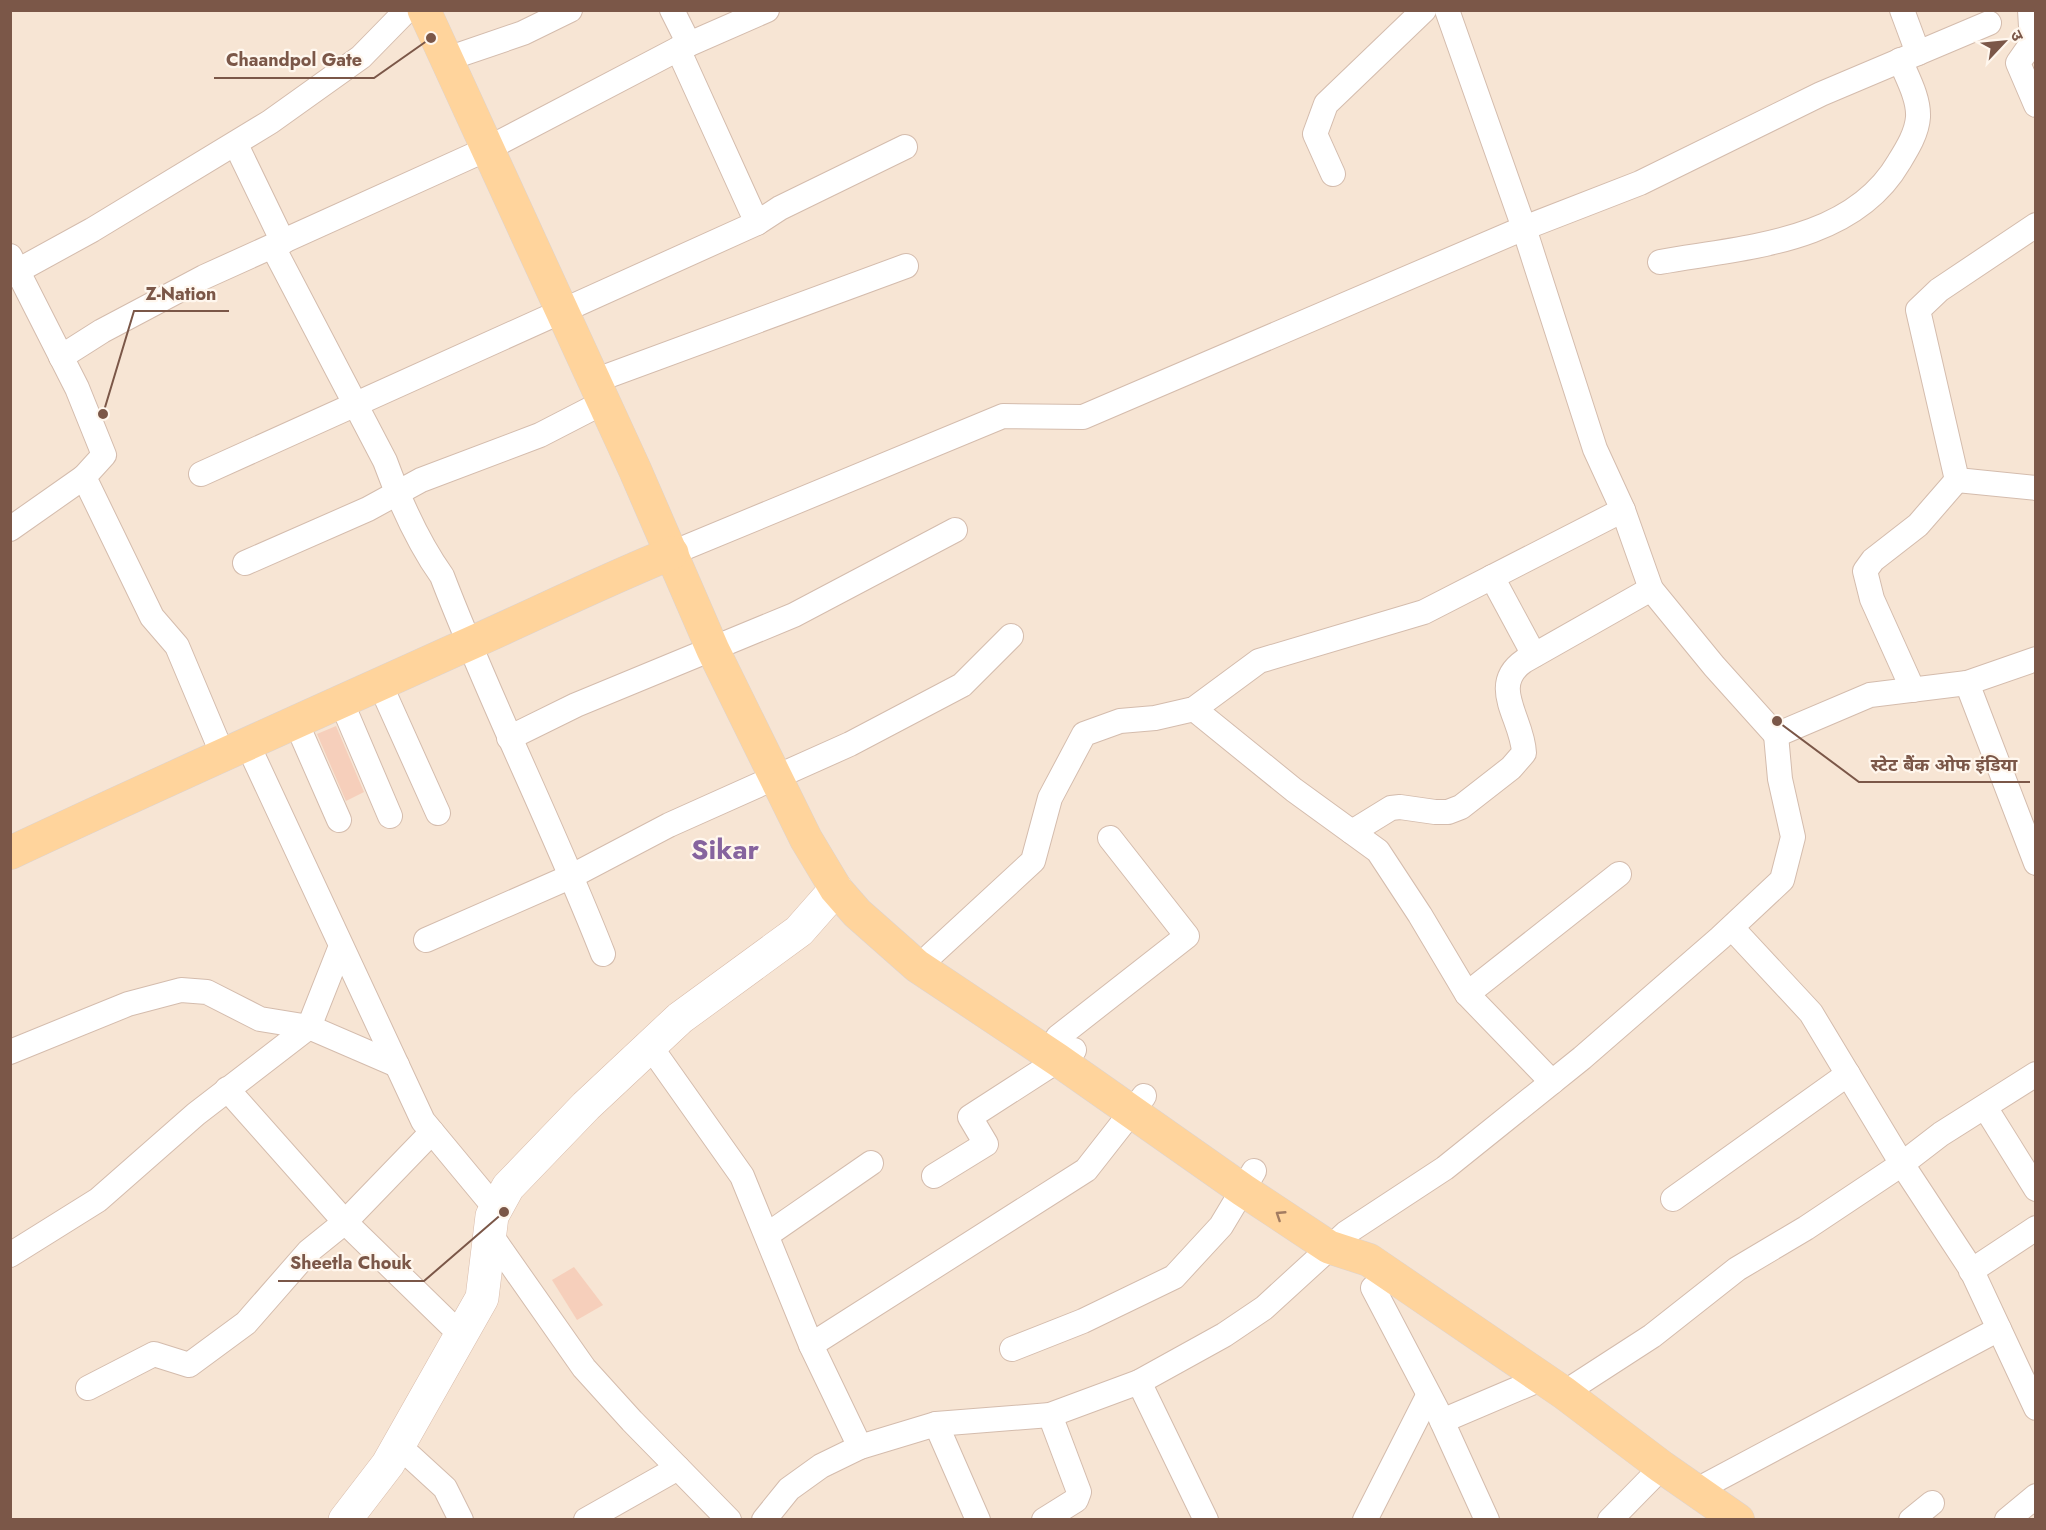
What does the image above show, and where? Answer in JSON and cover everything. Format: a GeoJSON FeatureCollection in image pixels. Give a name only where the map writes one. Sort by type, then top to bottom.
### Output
{"type":"FeatureCollection","features":[{"type":"Feature","properties":{"kind":"main road"},"geometry":{"type":"LineString","coordinates":[[424,10],[672,553],[713,650],[806,839],[836,889],[857,913],[879,930],[917,966],[1063,1049]]}},
{"type":"Feature","properties":{"kind":"main road"},"geometry":{"type":"LineString","coordinates":[[10,853],[596,584],[672,553]]}},
{"type":"Feature","properties":{"kind":"main road"},"geometry":{"type":"LineString","coordinates":[[879,930],[931,955],[1138,1104],[1338,1240],[1371,1274],[1553,1386],[1738,1520]]}},
{"type":"Feature","properties":{"kind":"street"},"geometry":{"type":"LineString","coordinates":[[10,529],[84,477],[104,455],[61,357],[13,267],[92,230],[270,122],[362,57],[407,10]]}},
{"type":"Feature","properties":{"kind":"street"},"geometry":{"type":"LineString","coordinates":[[447,59],[524,33],[570,10]]}},
{"type":"Feature","properties":{"kind":"street"},"geometry":{"type":"LineString","coordinates":[[672,10],[683,47],[757,223]]}},
{"type":"Feature","properties":{"kind":"street"},"geometry":{"type":"LineString","coordinates":[[61,357],[102,331],[204,277],[487,149],[683,47],[767,10]]}},
{"type":"Feature","properties":{"kind":"street"},"geometry":{"type":"LineString","coordinates":[[1333,174],[1315,134],[1326,104],[1424,10]]}},
{"type":"Feature","properties":{"kind":"street"},"geometry":{"type":"LineString","coordinates":[[764,1520],[797,1483],[821,1466],[860,1447],[936,1424],[1050,1414],[1139,1382],[1224,1335],[1264,1308],[1309,1270],[1338,1240],[1445,1168],[1552,1082],[1732,928],[1782,880],[1792,837],[1780,779],[1776,735],[1714,666],[1651,589],[1623,510],[1595,449],[1524,228],[1447,10]]}},
{"type":"Feature","properties":{"kind":"street"},"geometry":{"type":"LineString","coordinates":[[1660,262],[1780,241],[1805,233],[1843,216],[1872,198],[1889,181],[1916,129],[1918,115],[1902,10]]}},
{"type":"Feature","properties":{"kind":"street"},"geometry":{"type":"LineString","coordinates":[[2030,10],[2032,43],[2018,63],[2036,105]]}},
{"type":"Feature","properties":{"kind":"street"},"geometry":{"type":"LineString","coordinates":[[672,553],[1003,416],[1083,417],[1524,228],[1640,183],[1821,94],[1989,23]]}},
{"type":"Feature","properties":{"kind":"street"},"geometry":{"type":"LineString","coordinates":[[201,474],[757,223],[780,208],[905,147]]}},
{"type":"Feature","properties":{"kind":"street"},"geometry":{"type":"LineString","coordinates":[[240,153],[278,245],[385,461],[397,494],[425,552],[442,576],[509,738],[572,876],[603,954]]}},
{"type":"Feature","properties":{"kind":"street"},"geometry":{"type":"LineString","coordinates":[[1957,480],[1918,310],[1939,290],[2036,225]]}},
{"type":"Feature","properties":{"kind":"street"},"geometry":{"type":"LineString","coordinates":[[245,562],[397,494],[421,480],[540,435],[599,392],[906,266]]}},
{"type":"Feature","properties":{"kind":"street"},"geometry":{"type":"LineString","coordinates":[[84,477],[152,617],[177,646],[235,748],[341,946],[423,1121],[493,1222],[584,1368],[729,1520]]}},
{"type":"Feature","properties":{"kind":"street"},"geometry":{"type":"LineString","coordinates":[[1957,480],[2036,488]]}},
{"type":"Feature","properties":{"kind":"street"},"geometry":{"type":"LineString","coordinates":[[1913,690],[1872,599],[1865,571],[1873,560],[1918,525],[1957,480]]}},
{"type":"Feature","properties":{"kind":"street"},"geometry":{"type":"LineString","coordinates":[[931,955],[1033,861],[1050,798],[1084,734],[1120,722],[1155,718],[1194,709],[1212,698],[1259,661],[1424,612],[1623,510]]}},
{"type":"Feature","properties":{"kind":"street"},"geometry":{"type":"LineString","coordinates":[[509,738],[576,705],[713,650],[847,590],[955,530]]}},
{"type":"Feature","properties":{"kind":"street"},"geometry":{"type":"LineString","coordinates":[[1492,577],[1534,655]]}},
{"type":"Feature","properties":{"kind":"street"},"geometry":{"type":"LineString","coordinates":[[1352,832],[1391,808],[1448,812],[1461,807],[1511,768],[1524,753],[1524,741],[1506,688],[1507,679],[1516,667],[1651,589]]}},
{"type":"Feature","properties":{"kind":"street"},"geometry":{"type":"LineString","coordinates":[[426,940],[572,876],[669,825],[850,744],[962,686],[1011,636]]}},
{"type":"Feature","properties":{"kind":"street"},"geometry":{"type":"LineString","coordinates":[[1776,735],[1870,695],[1968,683],[2036,659]]}},
{"type":"Feature","properties":{"kind":"street"},"geometry":{"type":"LineString","coordinates":[[1968,683],[2036,863]]}},
{"type":"Feature","properties":{"kind":"street"},"geometry":{"type":"LineString","coordinates":[[380,684],[438,813]]}},
{"type":"Feature","properties":{"kind":"street"},"geometry":{"type":"LineString","coordinates":[[341,701],[390,816]]}},
{"type":"Feature","properties":{"kind":"street"},"geometry":{"type":"LineString","coordinates":[[1194,709],[1378,851],[1420,915],[1467,994],[1552,1082]]}},
{"type":"Feature","properties":{"kind":"street"},"geometry":{"type":"LineString","coordinates":[[296,722],[339,820]]}},
{"type":"Feature","properties":{"kind":"street"},"geometry":{"type":"LineString","coordinates":[[934,1176],[986,1144],[970,1117],[1063,1049],[1187,936],[1110,838]]}},
{"type":"Feature","properties":{"kind":"street"},"geometry":{"type":"LineString","coordinates":[[1467,994],[1619,874]]}},
{"type":"Feature","properties":{"kind":"street"},"geometry":{"type":"LineString","coordinates":[[345,1520],[388,1464],[482,1298],[493,1222],[508,1187],[586,1106],[680,1018],[799,931],[836,889]]}},
{"type":"Feature","properties":{"kind":"street"},"geometry":{"type":"LineString","coordinates":[[1732,928],[1811,1013],[1902,1164],[1971,1271],[2033,1398]]}},
{"type":"Feature","properties":{"kind":"street"},"geometry":{"type":"LineString","coordinates":[[10,1255],[98,1200],[227,1089],[309,1027],[341,946]]}},
{"type":"Feature","properties":{"kind":"street"},"geometry":{"type":"LineString","coordinates":[[10,1052],[128,1004],[181,990],[207,992],[260,1018],[309,1027],[397,1065]]}},
{"type":"Feature","properties":{"kind":"street"},"geometry":{"type":"LineString","coordinates":[[650,1046],[742,1176],[810,1345],[860,1447]]}},
{"type":"Feature","properties":{"kind":"street"},"geometry":{"type":"LineString","coordinates":[[1673,1199],[1848,1074]]}},
{"type":"Feature","properties":{"kind":"street"},"geometry":{"type":"LineString","coordinates":[[1442,1421],[1553,1386],[1652,1336],[1737,1269],[1806,1228],[1902,1164],[1941,1134],[2036,1074]]}},
{"type":"Feature","properties":{"kind":"street"},"geometry":{"type":"LineString","coordinates":[[227,1089],[345,1222],[461,1335]]}},
{"type":"Feature","properties":{"kind":"street"},"geometry":{"type":"LineString","coordinates":[[810,1345],[1086,1170],[1138,1104]]}},
{"type":"Feature","properties":{"kind":"street"},"geometry":{"type":"LineString","coordinates":[[1985,1107],[2036,1190]]}},
{"type":"Feature","properties":{"kind":"street"},"geometry":{"type":"LineString","coordinates":[[88,1388],[154,1353],[189,1365],[201,1359],[246,1323],[309,1251],[345,1222],[432,1132]]}},
{"type":"Feature","properties":{"kind":"street"},"geometry":{"type":"LineString","coordinates":[[767,1235],[871,1164]]}},
{"type":"Feature","properties":{"kind":"street"},"geometry":{"type":"LineString","coordinates":[[1012,1349],[1083,1321],[1174,1277],[1221,1226],[1249,1181]]}},
{"type":"Feature","properties":{"kind":"street"},"geometry":{"type":"LineString","coordinates":[[1971,1271],[2036,1227]]}},
{"type":"Feature","properties":{"kind":"street"},"geometry":{"type":"LineString","coordinates":[[1371,1274],[1487,1520]]}},
{"type":"Feature","properties":{"kind":"street"},"geometry":{"type":"LineString","coordinates":[[1695,1491],[1999,1329]]}},
{"type":"Feature","properties":{"kind":"street"},"geometry":{"type":"LineString","coordinates":[[1139,1382],[1206,1520]]}},
{"type":"Feature","properties":{"kind":"street"},"geometry":{"type":"LineString","coordinates":[[1365,1520],[1428,1396]]}},
{"type":"Feature","properties":{"kind":"street"},"geometry":{"type":"LineString","coordinates":[[1044,1520],[1076,1500],[1079,1492],[1050,1414]]}},
{"type":"Feature","properties":{"kind":"street"},"geometry":{"type":"LineString","coordinates":[[936,1424],[978,1520]]}},
{"type":"Feature","properties":{"kind":"street"},"geometry":{"type":"LineString","coordinates":[[398,1445],[446,1488],[461,1520]]}},
{"type":"Feature","properties":{"kind":"street"},"geometry":{"type":"LineString","coordinates":[[1610,1520],[1662,1467]]}},
{"type":"Feature","properties":{"kind":"street"},"geometry":{"type":"LineString","coordinates":[[586,1520],[678,1468]]}},
{"type":"Feature","properties":{"kind":"street"},"geometry":{"type":"LineString","coordinates":[[2007,1520],[2036,1496]]}},
{"type":"Feature","properties":{"kind":"street"},"geometry":{"type":"LineString","coordinates":[[1911,1520],[1932,1503]]}},
{"type":"Feature","properties":{"kind":"shaded area"},"geometry":{"type":"Polygon","coordinates":[[[11,11],[2035,11],[2035,1519],[11,1519],[11,11]]]}},
{"type":"Feature","properties":{"kind":"building"},"geometry":{"type":"Polygon","coordinates":[[[336,726],[364,792],[346,801],[317,734],[336,726]]]}},
{"type":"Feature","properties":{"kind":"building"},"geometry":{"type":"Polygon","coordinates":[[[574,1267],[603,1305],[577,1320],[552,1280],[574,1267]]]}},
{"type":"Feature","properties":{"kind":"place","name":"Chaandpol Gate"},"geometry":{"type":"Point","coordinates":[431,38]}},
{"type":"Feature","properties":{"kind":"place","name":"Z-Nation"},"geometry":{"type":"Point","coordinates":[103,414]}},
{"type":"Feature","properties":{"kind":"place","name":"स्टेट बेैंक ओफ इंडिया"},"geometry":{"type":"Point","coordinates":[1777,721]}},
{"type":"Feature","properties":{"kind":"place","name":"Sheetla Chouk"},"geometry":{"type":"Point","coordinates":[504,1212]}},
{"type":"Feature","properties":{"kind":"district","name":"Sikar"},"geometry":{"type":"Point","coordinates":[725,849]}}]}
